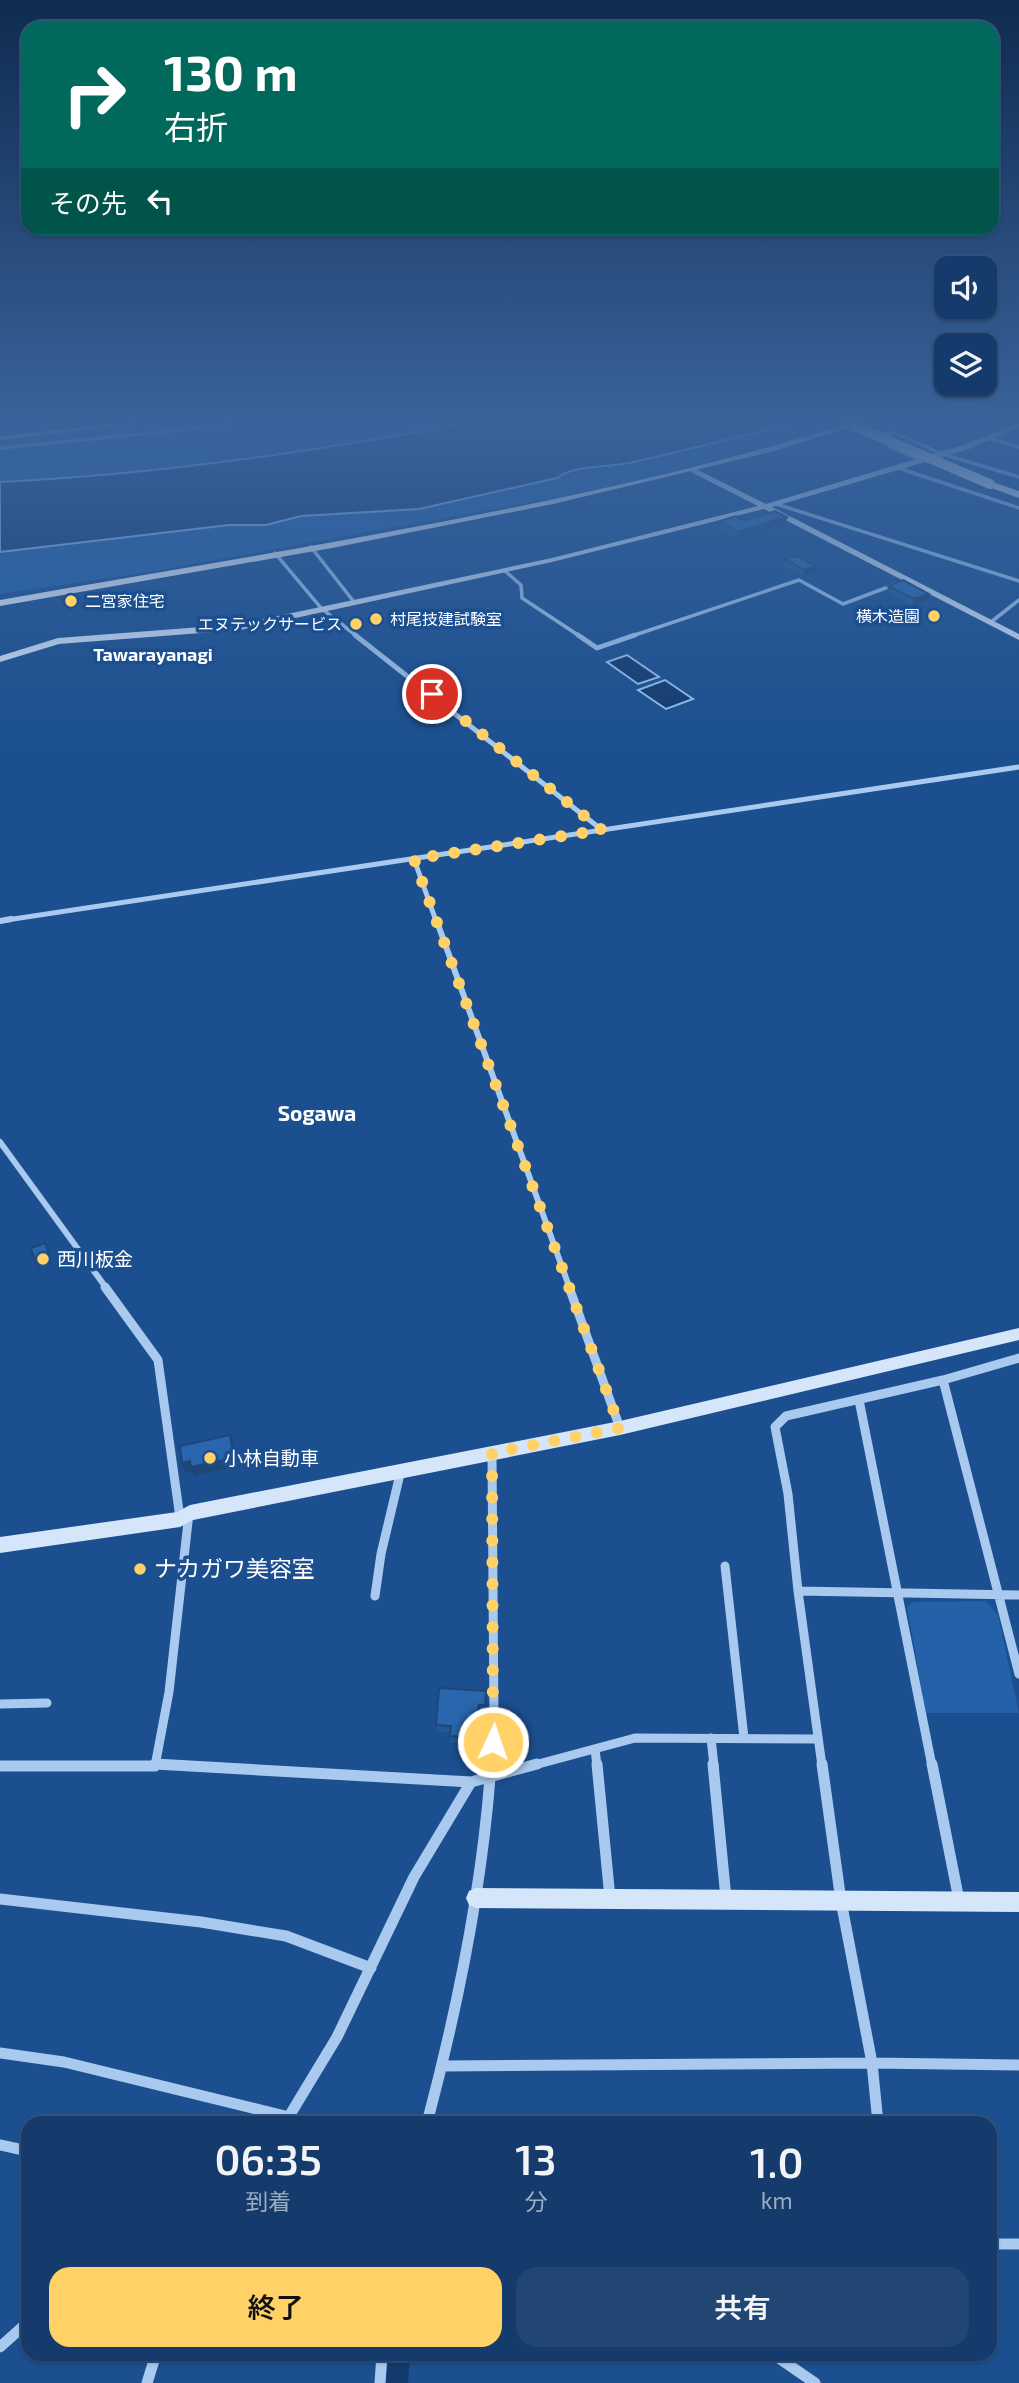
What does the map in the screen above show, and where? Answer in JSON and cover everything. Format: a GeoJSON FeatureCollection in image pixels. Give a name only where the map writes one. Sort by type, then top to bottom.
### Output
{"type":"FeatureCollection","features":[{"type":"Feature","properties":{"kind":"main road"},"geometry":{"type":"LineString","coordinates":[[0,603],[412,528]]}},
{"type":"Feature","properties":{"kind":"street"},"geometry":{"type":"LineString","coordinates":[[0,659],[51,642],[228,628],[504,570],[676,528]]}},
{"type":"Feature","properties":{"kind":"street"},"geometry":{"type":"LineString","coordinates":[[806,528],[1019,637]]}},
{"type":"Feature","properties":{"kind":"street"},"geometry":{"type":"LineString","coordinates":[[852,528],[1019,581]]}},
{"type":"Feature","properties":{"kind":"street"},"geometry":{"type":"LineString","coordinates":[[311,547],[354,602]]}},
{"type":"Feature","properties":{"kind":"street"},"geometry":{"type":"LineString","coordinates":[[275,553],[322,609],[602,830]]}},
{"type":"Feature","properties":{"kind":"street"},"geometry":{"type":"LineString","coordinates":[[504,570],[521,585],[522,598],[597,648],[799,580],[843,604],[907,580]]}},
{"type":"Feature","properties":{"kind":"street"},"geometry":{"type":"LineString","coordinates":[[991,622],[1019,600]]}},
{"type":"Feature","properties":{"kind":"street"},"geometry":{"type":"LineString","coordinates":[[0,921],[1019,767]]}},
{"type":"Feature","properties":{"kind":"street"},"geometry":{"type":"LineString","coordinates":[[414,859],[620,1428]]}},
{"type":"Feature","properties":{"kind":"street"},"geometry":{"type":"LineString","coordinates":[[0,1142],[158,1360],[185,1516],[169,1692],[155,1766]]}},
{"type":"Feature","properties":{"kind":"street"},"geometry":{"type":"LineString","coordinates":[[0,1545],[185,1516],[401,1469],[620,1428],[1019,1334]]}},
{"type":"Feature","properties":{"kind":"street"},"geometry":{"type":"LineString","coordinates":[[877,2116],[872,2063],[841,1901],[798,1591],[788,1494],[775,1427],[786,1416],[943,1381],[1019,1358]]}},
{"type":"Feature","properties":{"kind":"street"},"geometry":{"type":"LineString","coordinates":[[943,1381],[1019,1674]]}},
{"type":"Feature","properties":{"kind":"street"},"geometry":{"type":"LineString","coordinates":[[859,1400],[959,1902]]}},
{"type":"Feature","properties":{"kind":"street"},"geometry":{"type":"LineString","coordinates":[[429,2116],[442,2066],[476,1898],[490,1778],[494,1720],[492,1453]]}},
{"type":"Feature","properties":{"kind":"street"},"geometry":{"type":"LineString","coordinates":[[376,1596],[381,1554],[401,1469]]}},
{"type":"Feature","properties":{"kind":"street"},"geometry":{"type":"LineString","coordinates":[[725,1566],[744,1738]]}},
{"type":"Feature","properties":{"kind":"street"},"geometry":{"type":"LineString","coordinates":[[798,1591],[1019,1595]]}},
{"type":"Feature","properties":{"kind":"street"},"geometry":{"type":"LineString","coordinates":[[0,1704],[47,1703]]}},
{"type":"Feature","properties":{"kind":"street"},"geometry":{"type":"LineString","coordinates":[[0,1766],[155,1766],[471,1782],[635,1738],[818,1739]]}},
{"type":"Feature","properties":{"kind":"street"},"geometry":{"type":"LineString","coordinates":[[711,1738],[726,1900]]}},
{"type":"Feature","properties":{"kind":"street"},"geometry":{"type":"LineString","coordinates":[[595,1749],[610,1899]]}},
{"type":"Feature","properties":{"kind":"street"},"geometry":{"type":"LineString","coordinates":[[293,2116],[337,2037],[414,1877],[471,1782]]}},
{"type":"Feature","properties":{"kind":"street"},"geometry":{"type":"LineString","coordinates":[[476,1898],[1019,1902]]}},
{"type":"Feature","properties":{"kind":"street"},"geometry":{"type":"LineString","coordinates":[[0,1899],[201,1922],[286,1937],[371,1968]]}},
{"type":"Feature","properties":{"kind":"street"},"geometry":{"type":"LineString","coordinates":[[0,2053],[64,2062],[271,2116]]}},
{"type":"Feature","properties":{"kind":"street"},"geometry":{"type":"LineString","coordinates":[[442,2066],[872,2063],[1019,2065]]}},
{"type":"Feature","properties":{"kind":"street"},"geometry":{"type":"LineString","coordinates":[[0,2145],[21,2150]]}},
{"type":"Feature","properties":{"kind":"street"},"geometry":{"type":"LineString","coordinates":[[997,2244],[1019,2244]]}},
{"type":"Feature","properties":{"kind":"street"},"geometry":{"type":"LineString","coordinates":[[0,2347],[21,2328]]}},
{"type":"Feature","properties":{"kind":"street"},"geometry":{"type":"LineString","coordinates":[[147,2383],[154,2361]]}},
{"type":"Feature","properties":{"kind":"street"},"geometry":{"type":"LineString","coordinates":[[380,2383],[382,2361]]}},
{"type":"Feature","properties":{"kind":"street"},"geometry":{"type":"LineString","coordinates":[[783,2361],[815,2383]]}},
{"type":"Feature","properties":{"kind":"shaded area"},"geometry":{"type":"Polygon","coordinates":[[[0,528],[202,528],[0,552],[0,528]]]}},
{"type":"Feature","properties":{"kind":"shaded area"},"geometry":{"type":"Polygon","coordinates":[[[202,528],[389,528],[149,572],[0,594],[0,552],[202,528]]]}},
{"type":"Feature","properties":{"kind":"shaded area"},"geometry":{"type":"Polygon","coordinates":[[[627,655],[659,677],[638,684],[607,662],[627,655]]]}},
{"type":"Feature","properties":{"kind":"shaded area"},"geometry":{"type":"Polygon","coordinates":[[[665,680],[693,699],[666,709],[638,690],[665,680]]]}},
{"type":"Feature","properties":{"kind":"shaded area"},"geometry":{"type":"Polygon","coordinates":[[[986,1601],[998,1615],[1019,1713],[926,1713],[907,1607],[914,1602],[986,1601]]]}},
{"type":"Feature","properties":{"kind":"building"},"geometry":{"type":"Polygon","coordinates":[[[732,528],[750,528],[738,532],[732,528]]]}},
{"type":"Feature","properties":{"kind":"building"},"geometry":{"type":"Polygon","coordinates":[[[797,556],[816,566],[804,570],[785,559],[797,556]]]}},
{"type":"Feature","properties":{"kind":"building"},"geometry":{"type":"Polygon","coordinates":[[[903,580],[929,594],[914,599],[888,586],[903,580]]]}},
{"type":"Feature","properties":{"kind":"building"},"geometry":{"type":"Polygon","coordinates":[[[45,1243],[50,1257],[35,1262],[31,1248],[45,1243]]]}},
{"type":"Feature","properties":{"kind":"building"},"geometry":{"type":"Polygon","coordinates":[[[230,1435],[233,1452],[228,1454],[228,1459],[191,1467],[190,1461],[182,1463],[180,1446],[230,1435]]]}},
{"type":"Feature","properties":{"kind":"building"},"geometry":{"type":"Polygon","coordinates":[[[439,1688],[486,1691],[485,1705],[479,1705],[477,1730],[464,1729],[463,1737],[450,1736],[451,1726],[436,1725],[439,1688]]]}},
{"type":"Feature","properties":{"kind":"waterway"},"geometry":{"type":"LineString","coordinates":[[397,2383],[399,2361]]}},
{"type":"Feature","properties":{"kind":"place","name":"二宮家住宅"},"geometry":{"type":"Point","coordinates":[71,601]}},
{"type":"Feature","properties":{"kind":"place","name":"横木造園"},"geometry":{"type":"Point","coordinates":[934,616]}},
{"type":"Feature","properties":{"kind":"place","name":"村尾技建試験室"},"geometry":{"type":"Point","coordinates":[376,619]}},
{"type":"Feature","properties":{"kind":"place","name":"エヌテックサービス"},"geometry":{"type":"Point","coordinates":[356,624]}},
{"type":"Feature","properties":{"kind":"place","name":"西川板金"},"geometry":{"type":"Point","coordinates":[43,1259]}},
{"type":"Feature","properties":{"kind":"place","name":"小林自動車"},"geometry":{"type":"Point","coordinates":[210,1458]}},
{"type":"Feature","properties":{"kind":"place","name":"ナカガワ美容室"},"geometry":{"type":"Point","coordinates":[140,1569]}},
{"type":"Feature","properties":{"kind":"district","name":"Tawarayanagi"},"geometry":{"type":"Point","coordinates":[153,655]}},
{"type":"Feature","properties":{"kind":"district","name":"Sogawa"},"geometry":{"type":"Point","coordinates":[317,1114]}},
{"type":"Feature","properties":{"kind":"route"},"geometry":{"type":"LineString","coordinates":[[432,694],[602,830],[414,859],[620,1428],[492,1453],[493,1742]]}}]}
